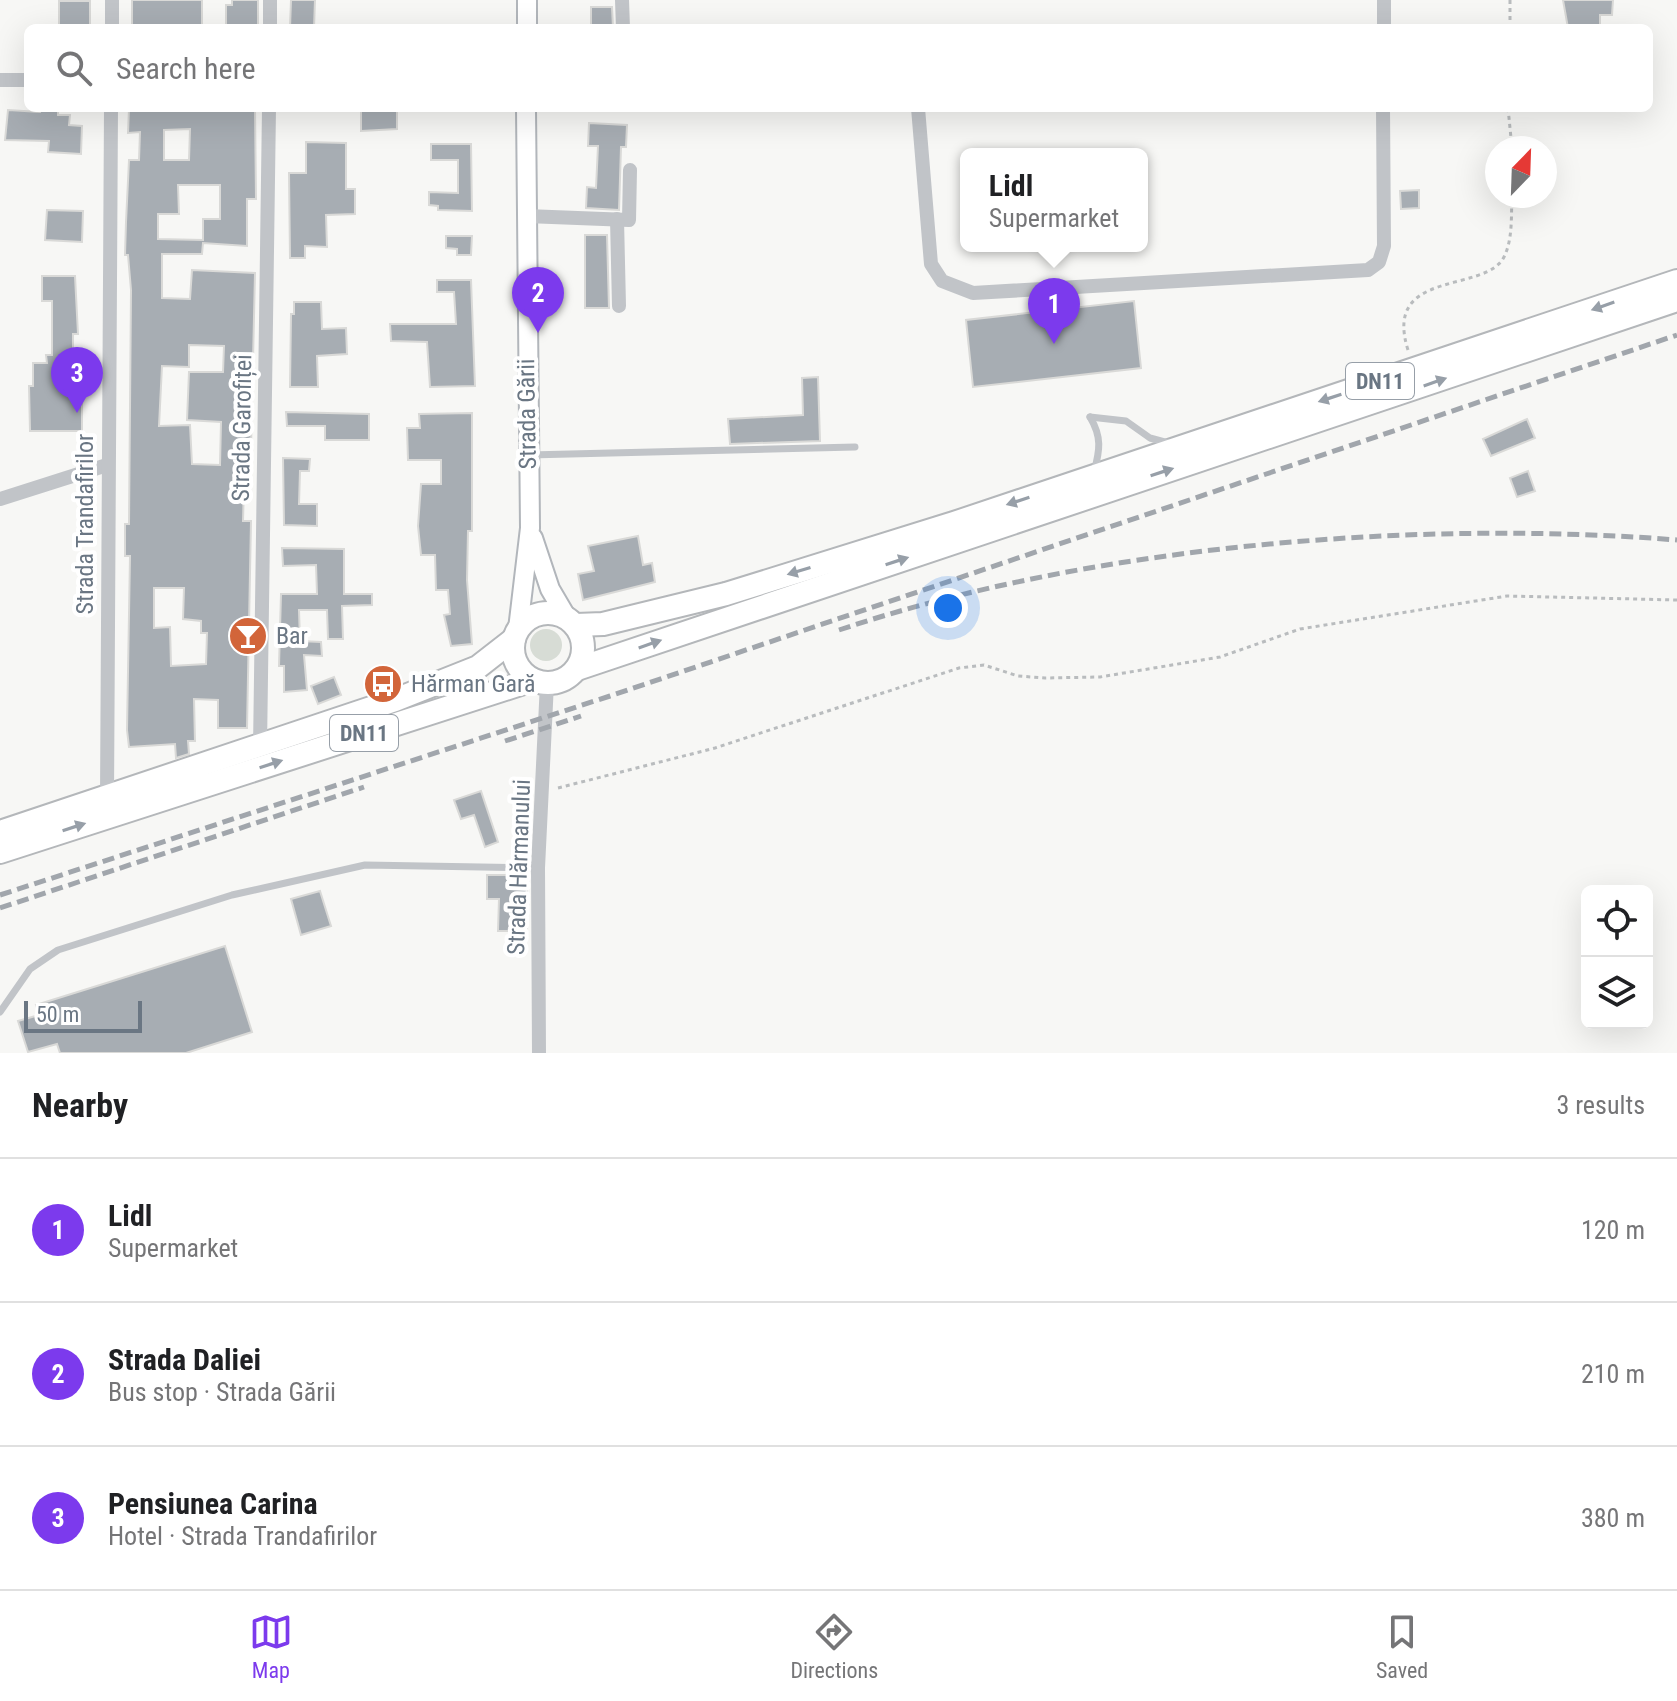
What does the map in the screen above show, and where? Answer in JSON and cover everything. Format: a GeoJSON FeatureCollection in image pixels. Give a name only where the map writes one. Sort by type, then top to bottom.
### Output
{"type":"FeatureCollection","features":[{"type":"Feature","properties":{"kind":"highway","name":"DN11"},"geometry":{"type":"LineString","coordinates":[[0,832],[260,748],[478,667],[516,634],[525,621],[546,612],[571,621],[603,624],[726,594],[1093,477],[1677,281]]}},
{"type":"Feature","properties":{"kind":"highway","name":"DN11"},"geometry":{"type":"LineString","coordinates":[[0,852],[540,681],[568,677],[577,669],[1677,300]]}},
{"type":"Feature","properties":{"kind":"highway"},"geometry":{"type":"LineString","coordinates":[[571,621],[584,647],[577,669]]}},
{"type":"Feature","properties":{"kind":"highway"},"geometry":{"type":"LineString","coordinates":[[516,634],[516,662],[540,681]]}},
{"type":"Feature","properties":{"kind":"main road"},"geometry":{"type":"LineString","coordinates":[[527,0],[527,24]]}},
{"type":"Feature","properties":{"kind":"main road","name":"Strada Gării"},"geometry":{"type":"LineString","coordinates":[[526,112],[530,528]]}},
{"type":"Feature","properties":{"kind":"main road"},"geometry":{"type":"LineString","coordinates":[[530,528],[550,589],[571,621]]}},
{"type":"Feature","properties":{"kind":"main road"},"geometry":{"type":"LineString","coordinates":[[516,634],[530,528]]}},
{"type":"Feature","properties":{"kind":"street"},"geometry":{"type":"LineString","coordinates":[[112,0],[112,24]]}},
{"type":"Feature","properties":{"kind":"street"},"geometry":{"type":"LineString","coordinates":[[270,0],[270,24]]}},
{"type":"Feature","properties":{"kind":"street"},"geometry":{"type":"LineString","coordinates":[[622,0],[623,24]]}},
{"type":"Feature","properties":{"kind":"street"},"geometry":{"type":"LineString","coordinates":[[1384,0],[1384,24]]}},
{"type":"Feature","properties":{"kind":"street"},"geometry":{"type":"LineString","coordinates":[[0,80],[24,80]]}},
{"type":"Feature","properties":{"kind":"street","name":"Strada Trandafirilor"},"geometry":{"type":"LineString","coordinates":[[107,797],[111,112]]}},
{"type":"Feature","properties":{"kind":"street","name":"Strada Garofiței"},"geometry":{"type":"LineString","coordinates":[[260,748],[269,112]]}},
{"type":"Feature","properties":{"kind":"street"},"geometry":{"type":"LineString","coordinates":[[918,112],[931,264],[942,281],[973,293],[1368,270],[1379,262],[1384,246],[1383,112]]}},
{"type":"Feature","properties":{"kind":"street"},"geometry":{"type":"LineString","coordinates":[[526,216],[629,220],[630,170]]}},
{"type":"Feature","properties":{"kind":"street"},"geometry":{"type":"LineString","coordinates":[[617,219],[619,306]]}},
{"type":"Feature","properties":{"kind":"street"},"geometry":{"type":"LineString","coordinates":[[0,499],[107,465]]}},
{"type":"Feature","properties":{"kind":"street","name":"Strada Hărmanului"},"geometry":{"type":"LineString","coordinates":[[539,1053],[538,868],[543,792],[540,681]]}},
{"type":"Feature","properties":{"kind":"lane"},"geometry":{"type":"LineString","coordinates":[[1093,477],[1100,450],[1099,433],[1090,417],[1126,421],[1150,438],[1182,447]]}},
{"type":"Feature","properties":{"kind":"lane"},"geometry":{"type":"LineString","coordinates":[[528,455],[855,447]]}},
{"type":"Feature","properties":{"kind":"lane"},"geometry":{"type":"LineString","coordinates":[[0,1012],[30,969],[58,950],[232,895],[365,865],[538,868]]}},
{"type":"Feature","properties":{"kind":"path"},"geometry":{"type":"LineString","coordinates":[[1510,0],[1510,24]]}},
{"type":"Feature","properties":{"kind":"path"},"geometry":{"type":"LineString","coordinates":[[1508,112],[1511,136]]}},
{"type":"Feature","properties":{"kind":"path"},"geometry":{"type":"LineString","coordinates":[[1414,370],[1404,339],[1406,314],[1417,298],[1434,287],[1487,272],[1503,259],[1510,234],[1511,208]]}},
{"type":"Feature","properties":{"kind":"path"},"geometry":{"type":"LineString","coordinates":[[543,792],[715,748],[959,668],[984,665],[1018,676],[1100,677],[1220,657],[1300,629],[1507,596],[1677,600]]}},
{"type":"Feature","properties":{"kind":"shaded area"},"geometry":{"type":"Polygon","coordinates":[[[546,629],[557,634],[562,645],[557,656],[546,661],[535,656],[530,645],[535,634],[546,629]]]}},
{"type":"Feature","properties":{"kind":"building"},"geometry":{"type":"Polygon","coordinates":[[[132,0],[202,0],[202,24],[132,24],[132,0]]]}},
{"type":"Feature","properties":{"kind":"building"},"geometry":{"type":"Polygon","coordinates":[[[232,0],[258,0],[258,24],[226,24],[226,5],[232,5],[232,0]]]}},
{"type":"Feature","properties":{"kind":"building"},"geometry":{"type":"Polygon","coordinates":[[[291,0],[315,0],[314,24],[290,24],[291,0]]]}},
{"type":"Feature","properties":{"kind":"building"},"geometry":{"type":"Polygon","coordinates":[[[1563,0],[1613,0],[1612,15],[1600,15],[1600,24],[1567,24],[1563,0]]]}},
{"type":"Feature","properties":{"kind":"building"},"geometry":{"type":"Polygon","coordinates":[[[59,1],[90,1],[90,24],[59,24],[59,1]]]}},
{"type":"Feature","properties":{"kind":"building"},"geometry":{"type":"Polygon","coordinates":[[[591,7],[612,7],[613,24],[591,24],[591,7]]]}},
{"type":"Feature","properties":{"kind":"building"},"geometry":{"type":"Polygon","coordinates":[[[8,110],[70,115],[69,125],[82,126],[81,154],[48,152],[49,141],[5,140],[8,110]]]}},
{"type":"Feature","properties":{"kind":"building"},"geometry":{"type":"Polygon","coordinates":[[[129,112],[255,112],[256,199],[247,199],[247,246],[203,243],[202,254],[162,254],[162,298],[190,299],[192,270],[255,273],[251,448],[245,448],[243,521],[251,521],[247,728],[218,728],[218,700],[194,699],[195,741],[188,741],[189,754],[176,758],[175,744],[129,747],[127,730],[130,556],[125,556],[125,524],[129,524],[131,290],[128,255],[125,255],[129,160],[139,160],[140,132],[128,133],[129,112]],[[190,129],[164,130],[164,160],[189,160],[190,129]],[[178,185],[179,214],[158,214],[158,239],[203,240],[203,219],[220,219],[220,185],[178,185]],[[189,345],[189,367],[162,366],[159,426],[190,425],[192,464],[220,465],[221,422],[187,420],[189,372],[223,372],[224,346],[189,345]],[[154,588],[154,628],[170,627],[171,666],[206,664],[207,633],[201,633],[201,621],[183,619],[184,588],[154,588]]]}},
{"type":"Feature","properties":{"kind":"building"},"geometry":{"type":"Polygon","coordinates":[[[361,112],[397,112],[397,129],[361,131],[361,112]]]}},
{"type":"Feature","properties":{"kind":"building"},"geometry":{"type":"Polygon","coordinates":[[[589,123],[627,125],[626,147],[621,147],[619,210],[586,208],[587,187],[596,188],[598,146],[588,146],[589,123]]]}},
{"type":"Feature","properties":{"kind":"building"},"geometry":{"type":"Polygon","coordinates":[[[306,142],[346,143],[346,189],[355,189],[355,214],[326,215],[327,247],[305,246],[305,258],[290,258],[289,173],[306,173],[306,142]]]}},
{"type":"Feature","properties":{"kind":"building"},"geometry":{"type":"Polygon","coordinates":[[[431,144],[471,144],[472,211],[438,210],[438,206],[429,205],[429,192],[458,193],[458,160],[431,160],[431,144]]]}},
{"type":"Feature","properties":{"kind":"building"},"geometry":{"type":"Polygon","coordinates":[[[1419,190],[1419,208],[1401,209],[1400,191],[1419,190]]]}},
{"type":"Feature","properties":{"kind":"building"},"geometry":{"type":"Polygon","coordinates":[[[47,210],[83,211],[82,242],[45,240],[47,210]]]}},
{"type":"Feature","properties":{"kind":"building"},"geometry":{"type":"Polygon","coordinates":[[[585,235],[607,235],[609,308],[585,308],[585,235]]]}},
{"type":"Feature","properties":{"kind":"building"},"geometry":{"type":"Polygon","coordinates":[[[446,236],[472,236],[471,255],[457,255],[457,249],[446,248],[446,236]]]}},
{"type":"Feature","properties":{"kind":"building"},"geometry":{"type":"Polygon","coordinates":[[[42,276],[75,276],[78,334],[73,334],[73,371],[82,371],[82,431],[30,431],[29,386],[33,386],[33,363],[47,363],[46,355],[52,355],[52,301],[42,301],[42,276]]]}},
{"type":"Feature","properties":{"kind":"building"},"geometry":{"type":"Polygon","coordinates":[[[437,280],[471,280],[475,386],[430,387],[427,342],[391,341],[390,324],[456,324],[454,292],[437,292],[437,280]]]}},
{"type":"Feature","properties":{"kind":"building"},"geometry":{"type":"Polygon","coordinates":[[[1134,301],[1141,368],[973,387],[966,320],[1134,301]]]}},
{"type":"Feature","properties":{"kind":"building"},"geometry":{"type":"Polygon","coordinates":[[[294,302],[321,302],[322,329],[346,328],[347,354],[317,356],[318,387],[290,387],[291,314],[294,314],[294,302]]]}},
{"type":"Feature","properties":{"kind":"building"},"geometry":{"type":"Polygon","coordinates":[[[818,377],[820,441],[730,444],[728,419],[803,415],[802,378],[818,377]]]}},
{"type":"Feature","properties":{"kind":"building"},"geometry":{"type":"Polygon","coordinates":[[[286,412],[369,414],[369,440],[325,440],[325,426],[287,426],[286,412]]]}},
{"type":"Feature","properties":{"kind":"building"},"geometry":{"type":"Polygon","coordinates":[[[472,413],[472,531],[468,531],[467,580],[472,644],[451,646],[444,615],[450,614],[448,590],[436,590],[435,555],[421,555],[418,526],[421,484],[441,484],[441,460],[408,460],[407,428],[420,428],[419,414],[472,413]]]}},
{"type":"Feature","properties":{"kind":"building"},"geometry":{"type":"Polygon","coordinates":[[[1527,419],[1535,438],[1491,456],[1483,439],[1527,419]]]}},
{"type":"Feature","properties":{"kind":"building"},"geometry":{"type":"Polygon","coordinates":[[[283,458],[310,459],[309,471],[300,471],[299,504],[317,504],[317,526],[284,525],[283,458]]]}},
{"type":"Feature","properties":{"kind":"building"},"geometry":{"type":"Polygon","coordinates":[[[1528,471],[1535,491],[1517,497],[1510,478],[1528,471]]]}},
{"type":"Feature","properties":{"kind":"building"},"geometry":{"type":"Polygon","coordinates":[[[638,536],[643,565],[652,563],[655,582],[583,600],[578,574],[594,571],[588,546],[638,536]]]}},
{"type":"Feature","properties":{"kind":"building"},"geometry":{"type":"Polygon","coordinates":[[[282,548],[344,549],[344,594],[372,594],[372,605],[342,606],[343,639],[328,639],[327,610],[299,610],[300,641],[321,642],[322,656],[304,655],[307,690],[284,692],[284,666],[279,666],[281,594],[317,594],[316,565],[283,566],[282,548]]]}},
{"type":"Feature","properties":{"kind":"building"},"geometry":{"type":"Polygon","coordinates":[[[334,677],[341,695],[318,704],[311,686],[334,677]]]}},
{"type":"Feature","properties":{"kind":"building"},"geometry":{"type":"Polygon","coordinates":[[[481,791],[498,842],[485,847],[474,815],[461,819],[454,800],[481,791]]]}},
{"type":"Feature","properties":{"kind":"building"},"geometry":{"type":"Polygon","coordinates":[[[487,875],[527,875],[527,931],[498,931],[499,899],[487,899],[487,875]]]}},
{"type":"Feature","properties":{"kind":"building"},"geometry":{"type":"Polygon","coordinates":[[[320,891],[331,926],[301,935],[291,899],[320,891]]]}},
{"type":"Feature","properties":{"kind":"building"},"geometry":{"type":"Polygon","coordinates":[[[225,946],[252,1032],[186,1053],[60,1053],[57,1044],[28,1052],[18,1021],[39,1015],[36,1005],[225,946]]]}},
{"type":"Feature","properties":{"kind":"railway"},"geometry":{"type":"LineString","coordinates":[[0,895],[610,696],[1677,335]]}},
{"type":"Feature","properties":{"kind":"railway"},"geometry":{"type":"LineString","coordinates":[[839,630],[936,601],[1038,578],[1145,559],[1253,546],[1362,537],[1470,533],[1576,534],[1677,540]]}},
{"type":"Feature","properties":{"kind":"railway"},"geometry":{"type":"LineString","coordinates":[[505,741],[581,716]]}},
{"type":"Feature","properties":{"kind":"railway"},"geometry":{"type":"LineString","coordinates":[[0,908],[364,787]]}},
{"type":"Feature","properties":{"kind":"place","name":"Strada Daliei"},"geometry":{"type":"Point","coordinates":[538,333]}},
{"type":"Feature","properties":{"kind":"place","name":"Lidl"},"geometry":{"type":"Point","coordinates":[1054,344]}},
{"type":"Feature","properties":{"kind":"place","name":"Pensiunea Carina"},"geometry":{"type":"Point","coordinates":[77,413]}},
{"type":"Feature","properties":{"kind":"place","name":"Bar"},"geometry":{"type":"Point","coordinates":[248,636]}},
{"type":"Feature","properties":{"kind":"place","name":"Hărman Gară"},"geometry":{"type":"Point","coordinates":[383,684]}}]}
